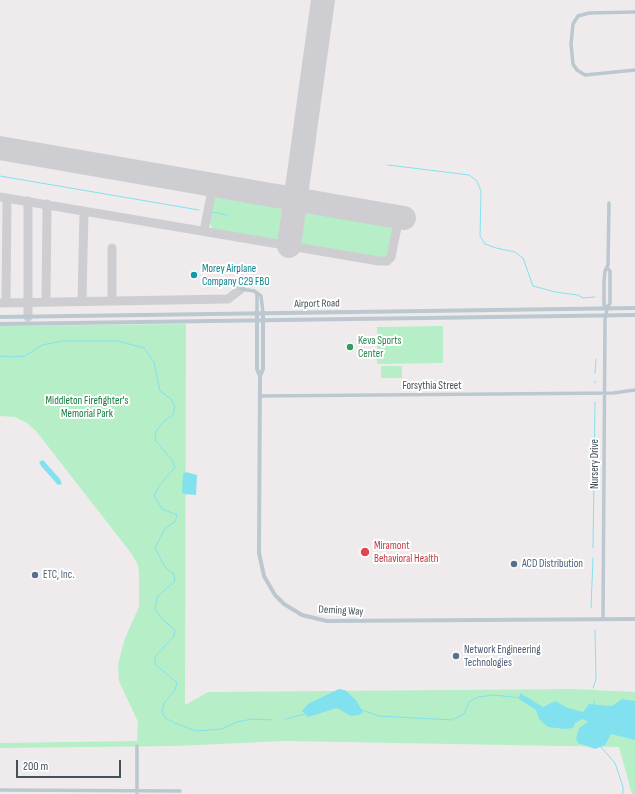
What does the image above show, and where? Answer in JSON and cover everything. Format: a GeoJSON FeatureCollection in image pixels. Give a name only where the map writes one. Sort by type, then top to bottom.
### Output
{"type":"FeatureCollection","features":[{"type":"Feature","properties":{"kind":"street"},"geometry":{"type":"LineString","coordinates":[[635,12],[589,13],[578,16],[573,24],[571,44],[572,64],[576,70],[585,74],[635,70]]}},
{"type":"Feature","properties":{"kind":"street"},"geometry":{"type":"LineString","coordinates":[[607,308],[604,305],[604,282],[605,271],[607,268],[609,203]]}},
{"type":"Feature","properties":{"kind":"street","name":"Nursery Drive"},"geometry":{"type":"LineString","coordinates":[[603,619],[605,315],[607,308],[610,305],[610,270],[607,268]]}},
{"type":"Feature","properties":{"kind":"street"},"geometry":{"type":"LineString","coordinates":[[241,289],[257,293],[262,299],[263,313]]}},
{"type":"Feature","properties":{"kind":"street"},"geometry":{"type":"LineString","coordinates":[[257,293],[257,313]]}},
{"type":"Feature","properties":{"kind":"street","name":"Airport Road"},"geometry":{"type":"LineString","coordinates":[[0,317],[635,308]]}},
{"type":"Feature","properties":{"kind":"street","name":"Deming Way"},"geometry":{"type":"LineString","coordinates":[[257,313],[257,369],[260,376]]}},
{"type":"Feature","properties":{"kind":"street","name":"Deming Way"},"geometry":{"type":"LineString","coordinates":[[263,313],[263,369],[260,376],[260,561],[264,576],[275,595],[293,610],[309,618],[327,622],[635,618]]}},
{"type":"Feature","properties":{"kind":"street","name":"Airport Road"},"geometry":{"type":"LineString","coordinates":[[0,324],[635,315]]}},
{"type":"Feature","properties":{"kind":"street","name":"Forsythia Street"},"geometry":{"type":"LineString","coordinates":[[260,396],[605,393],[635,390]]}},
{"type":"Feature","properties":{"kind":"street"},"geometry":{"type":"LineString","coordinates":[[137,746],[137,792]]}},
{"type":"Feature","properties":{"kind":"street"},"geometry":{"type":"LineString","coordinates":[[0,790],[137,792],[180,791]]}},
{"type":"Feature","properties":{"kind":"green space"},"geometry":{"type":"Polygon","coordinates":[[[221,194],[286,206],[281,241],[213,229],[209,222],[213,201],[214,197],[221,194]]]}},
{"type":"Feature","properties":{"kind":"green space"},"geometry":{"type":"Polygon","coordinates":[[[305,209],[389,224],[394,231],[390,252],[386,257],[380,258],[300,245],[305,209]]]}},
{"type":"Feature","properties":{"kind":"green space","name":"Middleton Firefighter's Memorial Park"},"geometry":{"type":"Polygon","coordinates":[[[186,324],[185,705],[208,692],[574,689],[635,692],[635,794],[632,794],[619,747],[284,741],[176,746],[0,748],[0,743],[137,741],[138,722],[119,681],[118,664],[125,638],[139,607],[139,574],[138,565],[131,553],[36,431],[27,423],[15,417],[0,416],[0,326],[186,324]]]}},
{"type":"Feature","properties":{"kind":"green space"},"geometry":{"type":"Polygon","coordinates":[[[443,326],[443,363],[377,364],[377,327],[443,326]]]}},
{"type":"Feature","properties":{"kind":"green space"},"geometry":{"type":"Polygon","coordinates":[[[381,366],[402,366],[402,378],[381,378],[381,366]]]}},
{"type":"Feature","properties":{"kind":"water"},"geometry":{"type":"Polygon","coordinates":[[[43,460],[60,479],[62,484],[58,485],[41,466],[39,462],[43,460]]]}},
{"type":"Feature","properties":{"kind":"water"},"geometry":{"type":"Polygon","coordinates":[[[186,472],[197,475],[196,495],[184,494],[182,492],[183,474],[186,472]]]}},
{"type":"Feature","properties":{"kind":"water"},"geometry":{"type":"Polygon","coordinates":[[[339,689],[345,690],[356,700],[363,712],[359,715],[351,716],[337,708],[308,717],[302,711],[308,704],[339,689]]]}},
{"type":"Feature","properties":{"kind":"water"},"geometry":{"type":"Polygon","coordinates":[[[520,693],[543,707],[555,701],[568,708],[583,712],[589,704],[612,706],[622,699],[635,701],[635,740],[611,734],[605,745],[595,749],[578,743],[576,739],[579,728],[588,722],[583,719],[575,723],[573,728],[565,729],[548,727],[539,719],[536,710],[519,699],[520,693]]]}},
{"type":"Feature","properties":{"kind":"waterway"},"geometry":{"type":"LineString","coordinates":[[388,165],[469,175],[477,181],[481,191],[480,236],[485,244],[515,252],[523,258],[533,286],[555,292],[578,295],[583,298],[595,297]]}},
{"type":"Feature","properties":{"kind":"waterway"},"geometry":{"type":"LineString","coordinates":[[0,176],[199,210]]}},
{"type":"Feature","properties":{"kind":"waterway"},"geometry":{"type":"LineString","coordinates":[[212,212],[227,215]]}},
{"type":"Feature","properties":{"kind":"waterway"},"geometry":{"type":"LineString","coordinates":[[0,356],[25,356],[42,345],[62,341],[118,341],[144,348],[154,362],[160,391],[171,399],[175,407],[173,415],[164,421],[156,431],[155,440],[172,460],[175,467],[159,486],[154,496],[162,509],[177,515],[175,522],[165,528],[155,548],[165,567],[174,574],[175,581],[157,597],[155,609],[161,618],[175,630],[174,636],[155,657],[155,664],[177,683],[175,690],[164,703],[162,712],[165,718],[196,731],[222,729],[237,722],[252,719],[273,720]]}},
{"type":"Feature","properties":{"kind":"waterway"},"geometry":{"type":"LineString","coordinates":[[595,373],[596,359]]}},
{"type":"Feature","properties":{"kind":"waterway"},"geometry":{"type":"LineString","coordinates":[[593,548],[595,402]]}},
{"type":"Feature","properties":{"kind":"waterway"},"geometry":{"type":"LineString","coordinates":[[591,608],[593,558]]}},
{"type":"Feature","properties":{"kind":"waterway"},"geometry":{"type":"LineString","coordinates":[[593,688],[596,680],[595,630]]}},
{"type":"Feature","properties":{"kind":"waterway"},"geometry":{"type":"LineString","coordinates":[[362,710],[379,716],[452,720],[464,714],[469,702],[478,697],[494,695],[521,698]]}},
{"type":"Feature","properties":{"kind":"waterway"},"geometry":{"type":"LineString","coordinates":[[594,700],[594,705]]}},
{"type":"Feature","properties":{"kind":"waterway"},"geometry":{"type":"LineString","coordinates":[[285,719],[305,714]]}},
{"type":"Feature","properties":{"kind":"waterway"},"geometry":{"type":"LineString","coordinates":[[600,746],[615,763],[623,787],[623,794]]}},
{"type":"Feature","properties":{"kind":"taxiway"},"geometry":{"type":"LineString","coordinates":[[204,231],[213,185]]}},
{"type":"Feature","properties":{"kind":"taxiway"},"geometry":{"type":"LineString","coordinates":[[0,197],[379,261],[387,261],[391,257],[399,217]]}},
{"type":"Feature","properties":{"kind":"taxiway"},"geometry":{"type":"LineString","coordinates":[[6,303],[7,198]]}},
{"type":"Feature","properties":{"kind":"taxiway"},"geometry":{"type":"LineString","coordinates":[[28,201],[28,317]]}},
{"type":"Feature","properties":{"kind":"taxiway"},"geometry":{"type":"LineString","coordinates":[[46,302],[47,204]]}},
{"type":"Feature","properties":{"kind":"taxiway"},"geometry":{"type":"LineString","coordinates":[[82,302],[84,211]]}},
{"type":"Feature","properties":{"kind":"taxiway"},"geometry":{"type":"LineString","coordinates":[[112,248],[112,300]]}},
{"type":"Feature","properties":{"kind":"taxiway"},"geometry":{"type":"LineString","coordinates":[[0,303],[228,299],[241,289]]}},
{"type":"Feature","properties":{"kind":"runway"},"geometry":{"type":"LineString","coordinates":[[289,246],[323,0]]}},
{"type":"Feature","properties":{"kind":"runway"},"geometry":{"type":"LineString","coordinates":[[0,148],[404,218]]}},
{"type":"Feature","properties":{"kind":"place","name":"Morey Airplane Company C29 FBO"},"geometry":{"type":"Point","coordinates":[194,275]}},
{"type":"Feature","properties":{"kind":"place","name":"Keva Sports Center"},"geometry":{"type":"Point","coordinates":[350,347]}},
{"type":"Feature","properties":{"kind":"place","name":"Miramont Behavioral Health"},"geometry":{"type":"Point","coordinates":[365,552]}},
{"type":"Feature","properties":{"kind":"place","name":"ACD Distribution"},"geometry":{"type":"Point","coordinates":[514,564]}},
{"type":"Feature","properties":{"kind":"place","name":"ETC, Inc."},"geometry":{"type":"Point","coordinates":[35,575]}},
{"type":"Feature","properties":{"kind":"place","name":"Network Engineering Technologies"},"geometry":{"type":"Point","coordinates":[456,656]}}]}
